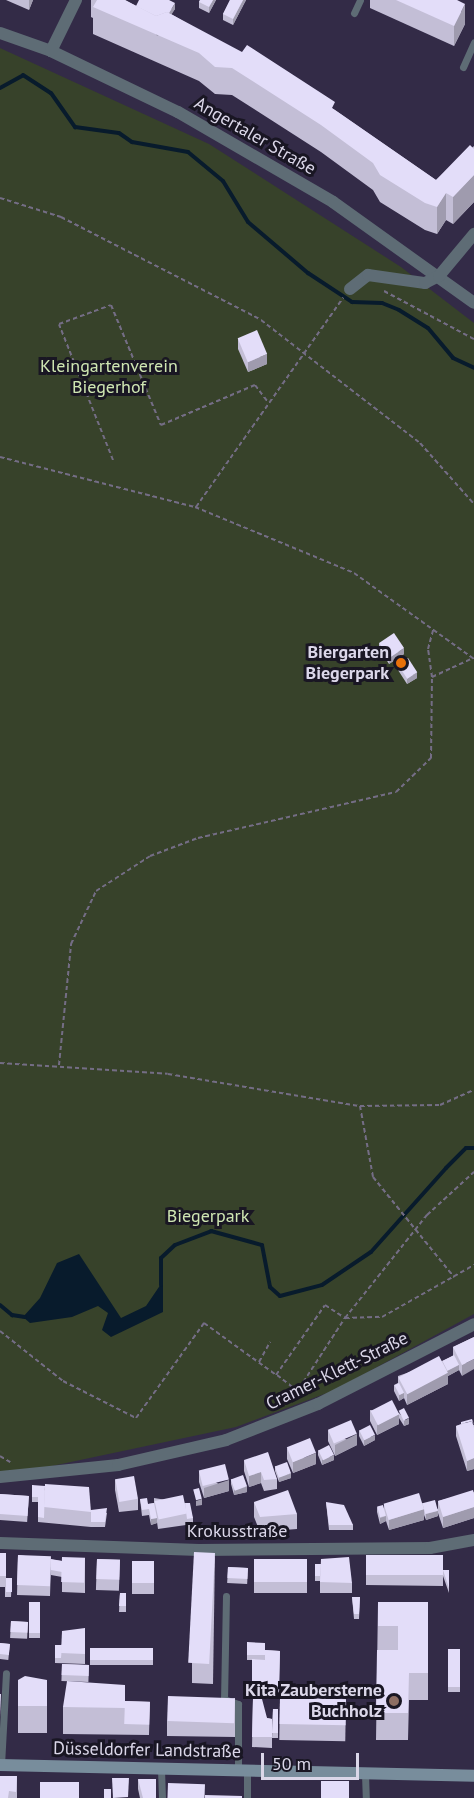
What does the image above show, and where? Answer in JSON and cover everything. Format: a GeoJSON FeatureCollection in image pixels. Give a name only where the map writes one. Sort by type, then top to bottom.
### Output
{"type":"FeatureCollection","features":[{"type":"Feature","properties":{"kind":"main road","name":"Düsseldorfer Landstraße"},"geometry":{"type":"LineString","coordinates":[[1,1765],[474,1776]]}},
{"type":"Feature","properties":{"kind":"street"},"geometry":{"type":"LineString","coordinates":[[51,51],[76,0]]}},
{"type":"Feature","properties":{"kind":"street","name":"Angertaler Straße"},"geometry":{"type":"LineString","coordinates":[[0,33],[51,51],[178,112],[333,202],[474,303]]}},
{"type":"Feature","properties":{"kind":"street"},"geometry":{"type":"LineString","coordinates":[[350,289],[368,274],[416,286],[439,276],[474,234]]}},
{"type":"Feature","properties":{"kind":"street","name":"Cramer-Klett-Straße"},"geometry":{"type":"LineString","coordinates":[[0,1478],[118,1465],[226,1440],[318,1404],[474,1324]]}},
{"type":"Feature","properties":{"kind":"street","name":"Krokusstraße"},"geometry":{"type":"LineString","coordinates":[[0,1543],[198,1550],[430,1548],[474,1540]]}},
{"type":"Feature","properties":{"kind":"lane"},"geometry":{"type":"LineString","coordinates":[[354,13],[360,0]]}},
{"type":"Feature","properties":{"kind":"lane"},"geometry":{"type":"LineString","coordinates":[[463,67],[474,42]]}},
{"type":"Feature","properties":{"kind":"lane"},"geometry":{"type":"LineString","coordinates":[[226,1596],[224,1699],[238,1704],[242,1771],[247,1798]]}},
{"type":"Feature","properties":{"kind":"lane"},"geometry":{"type":"LineString","coordinates":[[1,1765],[6,1673]]}},
{"type":"Feature","properties":{"kind":"lane"},"geometry":{"type":"LineString","coordinates":[[161,1769],[162,1798]]}},
{"type":"Feature","properties":{"kind":"lane"},"geometry":{"type":"LineString","coordinates":[[365,1774],[366,1798]]}},
{"type":"Feature","properties":{"kind":"path"},"geometry":{"type":"LineString","coordinates":[[0,198],[61,217],[261,320],[420,443],[474,504]]}},
{"type":"Feature","properties":{"kind":"path"},"geometry":{"type":"LineString","coordinates":[[380,289],[474,339]]}},
{"type":"Feature","properties":{"kind":"path"},"geometry":{"type":"LineString","coordinates":[[113,460],[59,324],[111,305],[161,425],[255,385],[267,401]]}},
{"type":"Feature","properties":{"kind":"path"},"geometry":{"type":"LineString","coordinates":[[195,507],[267,401],[338,305]]}},
{"type":"Feature","properties":{"kind":"path"},"geometry":{"type":"LineString","coordinates":[[0,457],[195,507],[354,573],[474,659]]}},
{"type":"Feature","properties":{"kind":"path"},"geometry":{"type":"LineString","coordinates":[[59,1065],[71,944],[96,891],[150,856],[198,837],[396,792],[431,758],[432,676],[428,649],[434,629]]}},
{"type":"Feature","properties":{"kind":"path"},"geometry":{"type":"LineString","coordinates":[[432,676],[474,659]]}},
{"type":"Feature","properties":{"kind":"path"},"geometry":{"type":"LineString","coordinates":[[0,1064],[59,1065],[168,1074],[360,1106],[440,1105],[474,1090]]}},
{"type":"Feature","properties":{"kind":"path"},"geometry":{"type":"LineString","coordinates":[[360,1106],[373,1177],[398,1214],[454,1277]]}},
{"type":"Feature","properties":{"kind":"path"},"geometry":{"type":"LineString","coordinates":[[0,1330],[63,1381],[136,1418],[204,1323],[296,1390],[345,1318],[417,1233],[427,1215],[474,1172]]}},
{"type":"Feature","properties":{"kind":"path"},"geometry":{"type":"LineString","coordinates":[[276,1375],[325,1305],[345,1318],[382,1317],[474,1265]]}},
{"type":"Feature","properties":{"kind":"path"},"geometry":{"type":"LineString","coordinates":[[259,1362],[270,1342]]}},
{"type":"Feature","properties":{"kind":"green space"},"geometry":{"type":"Polygon","coordinates":[[[0,48],[209,144],[401,267],[474,323],[474,1314],[335,1390],[236,1427],[0,1477],[0,48]]]}},
{"type":"Feature","properties":{"kind":"water"},"geometry":{"type":"Polygon","coordinates":[[[79,1254],[121,1318],[146,1306],[163,1281],[163,1312],[111,1337],[102,1330],[108,1313],[98,1306],[72,1317],[30,1323],[23,1317],[40,1298],[57,1263],[79,1254]]]}},
{"type":"Feature","properties":{"kind":"building"},"geometry":{"type":"Polygon","coordinates":[[[97,0],[125,0],[156,16],[167,12],[242,52],[247,45],[335,102],[332,108],[436,180],[470,145],[474,149],[474,175],[453,197],[446,193],[437,207],[425,203],[380,175],[373,163],[321,125],[232,68],[215,67],[199,53],[93,7],[97,0]]]}},
{"type":"Feature","properties":{"kind":"building"},"geometry":{"type":"Polygon","coordinates":[[[139,0],[169,0],[175,3],[169,13],[156,16],[136,6],[139,0]]]}},
{"type":"Feature","properties":{"kind":"building"},"geometry":{"type":"Polygon","coordinates":[[[200,0],[213,0],[209,7],[199,2],[200,0]]]}},
{"type":"Feature","properties":{"kind":"building"},"geometry":{"type":"Polygon","coordinates":[[[230,0],[243,0],[233,19],[223,14],[230,0]]]}},
{"type":"Feature","properties":{"kind":"building"},"geometry":{"type":"Polygon","coordinates":[[[396,0],[457,0],[465,4],[454,26],[396,0]]]}},
{"type":"Feature","properties":{"kind":"building"},"geometry":{"type":"Polygon","coordinates":[[[257,330],[267,354],[248,362],[238,338],[257,330]]]}},
{"type":"Feature","properties":{"kind":"building"},"geometry":{"type":"Polygon","coordinates":[[[394,633],[404,648],[389,658],[379,643],[394,633]]]}},
{"type":"Feature","properties":{"kind":"building"},"geometry":{"type":"Polygon","coordinates":[[[408,658],[417,672],[407,679],[398,665],[408,658]]]}},
{"type":"Feature","properties":{"kind":"building"},"geometry":{"type":"Polygon","coordinates":[[[474,1337],[474,1359],[462,1365],[453,1347],[474,1337]]]}},
{"type":"Feature","properties":{"kind":"building"},"geometry":{"type":"Polygon","coordinates":[[[454,1355],[459,1365],[447,1371],[442,1361],[454,1355]]]}},
{"type":"Feature","properties":{"kind":"building"},"geometry":{"type":"Polygon","coordinates":[[[439,1356],[448,1373],[407,1394],[398,1378],[439,1356]]]}},
{"type":"Feature","properties":{"kind":"building"},"geometry":{"type":"Polygon","coordinates":[[[399,1383],[404,1393],[400,1395],[395,1385],[399,1383]]]}},
{"type":"Feature","properties":{"kind":"building"},"geometry":{"type":"Polygon","coordinates":[[[392,1400],[399,1414],[378,1425],[371,1411],[392,1400]]]}},
{"type":"Feature","properties":{"kind":"building"},"geometry":{"type":"Polygon","coordinates":[[[404,1408],[409,1418],[404,1421],[399,1411],[404,1408]]]}},
{"type":"Feature","properties":{"kind":"building"},"geometry":{"type":"Polygon","coordinates":[[[472,1419],[474,1425],[472,1421],[461,1424],[461,1422],[472,1419]]]}},
{"type":"Feature","properties":{"kind":"building"},"geometry":{"type":"Polygon","coordinates":[[[351,1420],[357,1434],[334,1444],[328,1430],[351,1420]]]}},
{"type":"Feature","properties":{"kind":"building"},"geometry":{"type":"Polygon","coordinates":[[[472,1421],[474,1458],[467,1461],[456,1426],[472,1421]]]}},
{"type":"Feature","properties":{"kind":"building"},"geometry":{"type":"Polygon","coordinates":[[[370,1425],[375,1435],[364,1440],[359,1430],[370,1425]]]}},
{"type":"Feature","properties":{"kind":"building"},"geometry":{"type":"Polygon","coordinates":[[[310,1438],[316,1453],[293,1462],[287,1447],[310,1438]]]}},
{"type":"Feature","properties":{"kind":"building"},"geometry":{"type":"Polygon","coordinates":[[[329,1445],[334,1455],[323,1460],[318,1450],[329,1445]]]}},
{"type":"Feature","properties":{"kind":"building"},"geometry":{"type":"Polygon","coordinates":[[[268,1452],[277,1479],[264,1480],[261,1472],[249,1476],[244,1460],[268,1452]]]}},
{"type":"Feature","properties":{"kind":"building"},"geometry":{"type":"Polygon","coordinates":[[[287,1462],[291,1473],[279,1478],[275,1466],[287,1462]]]}},
{"type":"Feature","properties":{"kind":"building"},"geometry":{"type":"Polygon","coordinates":[[[225,1464],[229,1480],[203,1486],[199,1471],[225,1464]]]}},
{"type":"Feature","properties":{"kind":"building"},"geometry":{"type":"Polygon","coordinates":[[[243,1475],[247,1486],[235,1491],[231,1479],[243,1475]]]}},
{"type":"Feature","properties":{"kind":"building"},"geometry":{"type":"Polygon","coordinates":[[[134,1476],[138,1499],[119,1502],[115,1479],[134,1476]]]}},
{"type":"Feature","properties":{"kind":"building"},"geometry":{"type":"Polygon","coordinates":[[[45,1484],[89,1487],[91,1512],[44,1507],[45,1484]]]}},
{"type":"Feature","properties":{"kind":"building"},"geometry":{"type":"Polygon","coordinates":[[[32,1485],[45,1486],[44,1518],[38,1517],[38,1497],[32,1497],[32,1485]]]}},
{"type":"Feature","properties":{"kind":"building"},"geometry":{"type":"Polygon","coordinates":[[[199,1488],[202,1499],[196,1500],[193,1490],[199,1488]]]}},
{"type":"Feature","properties":{"kind":"building"},"geometry":{"type":"Polygon","coordinates":[[[288,1490],[297,1514],[260,1517],[254,1502],[288,1490]]]}},
{"type":"Feature","properties":{"kind":"building"},"geometry":{"type":"Polygon","coordinates":[[[473,1490],[474,1507],[443,1517],[438,1501],[473,1490]]]}},
{"type":"Feature","properties":{"kind":"building"},"geometry":{"type":"Polygon","coordinates":[[[419,1493],[424,1509],[389,1520],[384,1504],[419,1493]]]}},
{"type":"Feature","properties":{"kind":"building"},"geometry":{"type":"Polygon","coordinates":[[[0,1494],[29,1496],[28,1516],[0,1514],[0,1494]]]}},
{"type":"Feature","properties":{"kind":"building"},"geometry":{"type":"Polygon","coordinates":[[[183,1495],[187,1514],[159,1520],[155,1501],[183,1495]]]}},
{"type":"Feature","properties":{"kind":"building"},"geometry":{"type":"Polygon","coordinates":[[[147,1498],[148,1504],[154,1503],[157,1518],[151,1519],[149,1509],[142,1510],[140,1499],[147,1498]]]}},
{"type":"Feature","properties":{"kind":"building"},"geometry":{"type":"Polygon","coordinates":[[[435,1500],[438,1511],[425,1514],[422,1503],[435,1500]]]}},
{"type":"Feature","properties":{"kind":"building"},"geometry":{"type":"Polygon","coordinates":[[[326,1502],[344,1505],[353,1525],[329,1525],[326,1502]]]}},
{"type":"Feature","properties":{"kind":"building"},"geometry":{"type":"Polygon","coordinates":[[[185,1503],[190,1503],[193,1518],[187,1519],[185,1503]]]}},
{"type":"Feature","properties":{"kind":"building"},"geometry":{"type":"Polygon","coordinates":[[[383,1505],[386,1516],[380,1517],[377,1507],[383,1505]]]}},
{"type":"Feature","properties":{"kind":"building"},"geometry":{"type":"Polygon","coordinates":[[[107,1508],[105,1522],[91,1522],[91,1510],[107,1508]]]}},
{"type":"Feature","properties":{"kind":"building"},"geometry":{"type":"Polygon","coordinates":[[[194,1552],[215,1553],[209,1664],[188,1663],[194,1552]]]}},
{"type":"Feature","properties":{"kind":"building"},"geometry":{"type":"Polygon","coordinates":[[[0,1553],[6,1553],[6,1576],[0,1576],[0,1553]]]}},
{"type":"Feature","properties":{"kind":"building"},"geometry":{"type":"Polygon","coordinates":[[[18,1555],[51,1556],[50,1586],[17,1585],[18,1555]]]}},
{"type":"Feature","properties":{"kind":"building"},"geometry":{"type":"Polygon","coordinates":[[[366,1555],[443,1555],[443,1575],[366,1575],[366,1555]]]}},
{"type":"Feature","properties":{"kind":"building"},"geometry":{"type":"Polygon","coordinates":[[[62,1557],[85,1558],[84,1583],[61,1582],[62,1557]]]}},
{"type":"Feature","properties":{"kind":"building"},"geometry":{"type":"Polygon","coordinates":[[[349,1557],[352,1583],[320,1582],[321,1559],[349,1557]]]}},
{"type":"Feature","properties":{"kind":"building"},"geometry":{"type":"Polygon","coordinates":[[[51,1559],[62,1561],[62,1572],[51,1570],[51,1559]]]}},
{"type":"Feature","properties":{"kind":"building"},"geometry":{"type":"Polygon","coordinates":[[[97,1559],[120,1560],[119,1580],[96,1579],[97,1559]]]}},
{"type":"Feature","properties":{"kind":"building"},"geometry":{"type":"Polygon","coordinates":[[[254,1559],[307,1559],[307,1582],[254,1582],[254,1559]]]}},
{"type":"Feature","properties":{"kind":"building"},"geometry":{"type":"Polygon","coordinates":[[[132,1561],[154,1561],[154,1583],[132,1583],[132,1561]]]}},
{"type":"Feature","properties":{"kind":"building"},"geometry":{"type":"Polygon","coordinates":[[[315,1564],[321,1564],[320,1576],[315,1576],[315,1564]]]}},
{"type":"Feature","properties":{"kind":"building"},"geometry":{"type":"Polygon","coordinates":[[[228,1567],[248,1568],[247,1579],[227,1578],[228,1567]]]}},
{"type":"Feature","properties":{"kind":"building"},"geometry":{"type":"Polygon","coordinates":[[[443,1570],[449,1570],[449,1588],[443,1570]]]}},
{"type":"Feature","properties":{"kind":"building"},"geometry":{"type":"Polygon","coordinates":[[[6,1578],[12,1578],[12,1592],[6,1592],[6,1578]]]}},
{"type":"Feature","properties":{"kind":"building"},"geometry":{"type":"Polygon","coordinates":[[[120,1593],[126,1593],[126,1606],[119,1606],[120,1593]]]}},
{"type":"Feature","properties":{"kind":"building"},"geometry":{"type":"Polygon","coordinates":[[[352,1597],[360,1597],[359,1614],[354,1614],[352,1597]]]}},
{"type":"Feature","properties":{"kind":"building"},"geometry":{"type":"Polygon","coordinates":[[[29,1602],[40,1602],[40,1633],[29,1633],[29,1602]]]}},
{"type":"Feature","properties":{"kind":"building"},"geometry":{"type":"Polygon","coordinates":[[[378,1602],[428,1602],[428,1673],[409,1673],[408,1713],[376,1713],[377,1650],[398,1650],[398,1626],[378,1626],[378,1602]]]}},
{"type":"Feature","properties":{"kind":"building"},"geometry":{"type":"Polygon","coordinates":[[[11,1621],[28,1622],[27,1633],[10,1632],[11,1621]]]}},
{"type":"Feature","properties":{"kind":"building"},"geometry":{"type":"Polygon","coordinates":[[[85,1628],[85,1654],[61,1653],[62,1631],[85,1628]]]}},
{"type":"Feature","properties":{"kind":"building"},"geometry":{"type":"Polygon","coordinates":[[[247,1642],[265,1643],[265,1650],[280,1651],[279,1687],[252,1687],[252,1659],[265,1660],[265,1655],[247,1655],[247,1642]]]}},
{"type":"Feature","properties":{"kind":"building"},"geometry":{"type":"Polygon","coordinates":[[[0,1643],[10,1644],[9,1655],[0,1654],[0,1643]]]}},
{"type":"Feature","properties":{"kind":"building"},"geometry":{"type":"Polygon","coordinates":[[[55,1645],[62,1645],[61,1658],[55,1658],[55,1645]]]}},
{"type":"Feature","properties":{"kind":"building"},"geometry":{"type":"Polygon","coordinates":[[[90,1648],[153,1648],[153,1660],[90,1660],[90,1648]]]}},
{"type":"Feature","properties":{"kind":"building"},"geometry":{"type":"Polygon","coordinates":[[[448,1649],[460,1649],[460,1687],[448,1687],[448,1649]]]}},
{"type":"Feature","properties":{"kind":"building"},"geometry":{"type":"Polygon","coordinates":[[[62,1664],[89,1665],[89,1676],[62,1675],[62,1664]]]}},
{"type":"Feature","properties":{"kind":"building"},"geometry":{"type":"Polygon","coordinates":[[[25,1676],[47,1680],[47,1706],[18,1706],[18,1680],[25,1676]]]}},
{"type":"Feature","properties":{"kind":"building"},"geometry":{"type":"Polygon","coordinates":[[[67,1681],[125,1685],[125,1708],[63,1707],[67,1681]]]}},
{"type":"Feature","properties":{"kind":"building"},"geometry":{"type":"Polygon","coordinates":[[[168,1696],[235,1698],[234,1723],[167,1721],[168,1696]]]}},
{"type":"Feature","properties":{"kind":"building"},"geometry":{"type":"Polygon","coordinates":[[[253,1698],[262,1699],[267,1718],[272,1719],[272,1737],[252,1737],[253,1698]]]}},
{"type":"Feature","properties":{"kind":"building"},"geometry":{"type":"Polygon","coordinates":[[[280,1698],[346,1699],[346,1725],[280,1724],[280,1698]]]}},
{"type":"Feature","properties":{"kind":"building"},"geometry":{"type":"Polygon","coordinates":[[[125,1701],[150,1702],[149,1725],[124,1724],[125,1701]]]}},
{"type":"Feature","properties":{"kind":"building"},"geometry":{"type":"Polygon","coordinates":[[[273,1709],[278,1709],[278,1733],[272,1733],[273,1709]]]}},
{"type":"Feature","properties":{"kind":"building"},"geometry":{"type":"Polygon","coordinates":[[[0,1776],[17,1776],[16,1792],[9,1791],[8,1798],[0,1798],[0,1776]]]}},
{"type":"Feature","properties":{"kind":"building"},"geometry":{"type":"Polygon","coordinates":[[[112,1778],[129,1778],[128,1797],[113,1798],[112,1778]]]}},
{"type":"Feature","properties":{"kind":"building"},"geometry":{"type":"Polygon","coordinates":[[[138,1779],[156,1779],[156,1798],[143,1798],[138,1779]]]}},
{"type":"Feature","properties":{"kind":"building"},"geometry":{"type":"Polygon","coordinates":[[[321,1781],[349,1781],[349,1798],[321,1798],[321,1781]]]}},
{"type":"Feature","properties":{"kind":"building"},"geometry":{"type":"Polygon","coordinates":[[[40,1782],[79,1782],[79,1798],[40,1798],[40,1782]]]}},
{"type":"Feature","properties":{"kind":"building"},"geometry":{"type":"Polygon","coordinates":[[[168,1783],[205,1784],[204,1798],[167,1798],[168,1783]]]}},
{"type":"Feature","properties":{"kind":"building"},"geometry":{"type":"Polygon","coordinates":[[[104,1789],[111,1789],[111,1798],[104,1798],[104,1789]]]}},
{"type":"Feature","properties":{"kind":"building"},"geometry":{"type":"Polygon","coordinates":[[[205,1795],[242,1796],[242,1798],[205,1798],[205,1795]]]}},
{"type":"Feature","properties":{"kind":"waterway"},"geometry":{"type":"LineString","coordinates":[[0,88],[23,75],[51,93],[75,127],[119,133],[132,142],[188,152],[223,181],[248,222],[308,273],[352,302],[382,303],[399,310],[428,328],[453,358],[474,368]]}},
{"type":"Feature","properties":{"kind":"waterway"},"geometry":{"type":"LineString","coordinates":[[161,1285],[161,1258],[175,1245],[211,1231],[262,1245],[270,1287],[280,1296],[322,1285],[371,1252],[446,1168],[466,1148],[474,1148]]}},
{"type":"Feature","properties":{"kind":"waterway"},"geometry":{"type":"LineString","coordinates":[[0,1305],[12,1315],[25,1317]]}},
{"type":"Feature","properties":{"kind":"place","name":"Biergarten Biegerpark"},"geometry":{"type":"Point","coordinates":[401,663]}},
{"type":"Feature","properties":{"kind":"place","name":"Kita Zaubersterne Buchholz"},"geometry":{"type":"Point","coordinates":[394,1701]}},
{"type":"Feature","properties":{"kind":"park label","name":"Kleingartenverein Biegerhof"},"geometry":{"type":"Point","coordinates":[109,377]}},
{"type":"Feature","properties":{"kind":"park label","name":"Biegerpark"},"geometry":{"type":"Point","coordinates":[208,1216]}}]}
